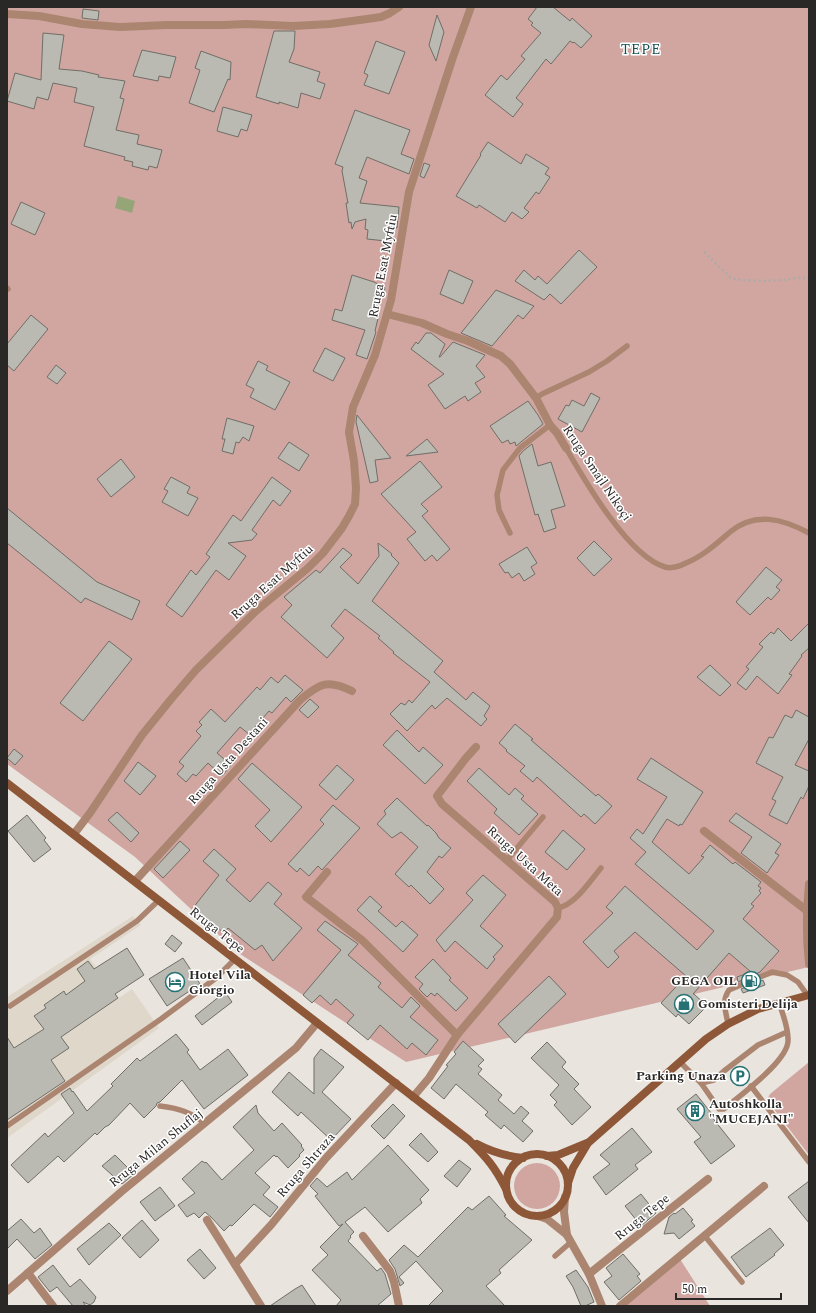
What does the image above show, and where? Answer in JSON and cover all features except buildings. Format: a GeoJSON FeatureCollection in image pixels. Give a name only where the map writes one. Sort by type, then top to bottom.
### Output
{"type":"FeatureCollection","features":[{"type":"Feature","properties":{"kind":"main road","name":"Rruga Tepe"},"geometry":{"type":"LineString","coordinates":[[7,782],[469,1140],[497,1170],[510,1200],[517,1209],[527,1214],[538,1216]]}},
{"type":"Feature","properties":{"kind":"main road"},"geometry":{"type":"LineString","coordinates":[[588,1143],[706,1039],[728,1024],[758,1009],[809,996]]}},
{"type":"Feature","properties":{"kind":"main road","name":"Rruga Tepe"},"geometry":{"type":"LineString","coordinates":[[469,1140],[492,1152],[506,1156],[523,1158],[530,1155],[539,1154],[547,1156],[558,1155],[588,1143]]}},
{"type":"Feature","properties":{"kind":"main road","name":"Rruga Tepe"},"geometry":{"type":"LineString","coordinates":[[565,1198],[573,1168],[588,1143]]}},
{"type":"Feature","properties":{"kind":"main road"},"geometry":{"type":"LineString","coordinates":[[547,1156],[562,1166],[568,1183]]}},
{"type":"Feature","properties":{"kind":"main road"},"geometry":{"type":"LineString","coordinates":[[506,1189],[506,1180],[509,1171],[515,1163],[523,1158]]}},
{"type":"Feature","properties":{"kind":"main road"},"geometry":{"type":"LineString","coordinates":[[538,1216],[550,1213],[559,1207],[565,1198]]}},
{"type":"Feature","properties":{"kind":"street"},"geometry":{"type":"LineString","coordinates":[[7,14],[39,16],[82,24],[120,27],[167,24],[246,24],[294,26],[330,24],[381,17],[399,7]]}},
{"type":"Feature","properties":{"kind":"street","name":"Rruga Esat Myftiu"},"geometry":{"type":"LineString","coordinates":[[74,834],[142,735],[172,698],[196,670],[256,610],[308,568],[323,553],[342,528],[354,504],[356,488],[349,432],[353,407],[375,355],[391,300],[410,192],[453,57],[471,7]]}},
{"type":"Feature","properties":{"kind":"street","name":"Rruga Smajl Nikoçi"},"geometry":{"type":"LineString","coordinates":[[387,314],[422,323],[501,356],[510,364],[536,398],[550,425],[566,448]]}},
{"type":"Feature","properties":{"kind":"street","name":"Rruga Usta Destani"},"geometry":{"type":"LineString","coordinates":[[135,881],[300,700],[312,689],[324,684],[338,684],[352,691]]}},
{"type":"Feature","properties":{"kind":"street","name":"Rruga Usta Meta"},"geometry":{"type":"LineString","coordinates":[[413,1097],[457,1036],[557,917],[558,908],[555,902],[442,804],[437,796],[476,747]]}},
{"type":"Feature","properties":{"kind":"street"},"geometry":{"type":"LineString","coordinates":[[704,831],[806,910]]}},
{"type":"Feature","properties":{"kind":"street"},"geometry":{"type":"LineString","coordinates":[[327,872],[306,897],[363,941],[457,1036]]}},
{"type":"Feature","properties":{"kind":"street"},"geometry":{"type":"LineString","coordinates":[[809,884],[806,910],[809,964]]}},
{"type":"Feature","properties":{"kind":"street","name":"Rruga Milan Shuflaj"},"geometry":{"type":"LineString","coordinates":[[7,1291],[121,1192],[296,1048],[317,1023]]}},
{"type":"Feature","properties":{"kind":"street","name":"Rruga Shtraza"},"geometry":{"type":"LineString","coordinates":[[235,1264],[271,1225],[326,1158],[396,1083]]}},
{"type":"Feature","properties":{"kind":"street","name":"Rruga Tepe"},"geometry":{"type":"LineString","coordinates":[[589,1274],[708,1179]]}},
{"type":"Feature","properties":{"kind":"street"},"geometry":{"type":"LineString","coordinates":[[620,1306],[764,1186]]}},
{"type":"Feature","properties":{"kind":"street","name":"Rruga Tepe"},"geometry":{"type":"LineString","coordinates":[[565,1198],[564,1212],[569,1239]]}},
{"type":"Feature","properties":{"kind":"street","name":"Rruga Tepe"},"geometry":{"type":"LineString","coordinates":[[538,1216],[547,1219],[569,1239],[589,1274],[602,1306]]}},
{"type":"Feature","properties":{"kind":"street"},"geometry":{"type":"LineString","coordinates":[[207,1220],[261,1306]]}},
{"type":"Feature","properties":{"kind":"street"},"geometry":{"type":"LineString","coordinates":[[363,1236],[390,1271],[399,1306]]}},
{"type":"Feature","properties":{"kind":"street"},"geometry":{"type":"LineString","coordinates":[[28,1273],[53,1306]]}},
{"type":"Feature","properties":{"kind":"lane"},"geometry":{"type":"LineString","coordinates":[[536,398],[601,365],[627,346]]}},
{"type":"Feature","properties":{"kind":"lane","name":"Rruga Smajl Nikoçi"},"geometry":{"type":"LineString","coordinates":[[510,533],[499,510],[497,495],[503,470],[520,448],[550,425]]}},
{"type":"Feature","properties":{"kind":"lane","name":"Rruga Smajl Nikoçi"},"geometry":{"type":"LineString","coordinates":[[566,448],[585,481],[628,541],[649,558],[666,568],[679,566],[697,559],[710,550],[731,530],[744,522],[758,518],[770,519],[790,524],[809,533]]}},
{"type":"Feature","properties":{"kind":"lane"},"geometry":{"type":"LineString","coordinates":[[507,860],[543,817]]}},
{"type":"Feature","properties":{"kind":"lane"},"geometry":{"type":"LineString","coordinates":[[558,908],[566,906],[575,899],[601,868]]}},
{"type":"Feature","properties":{"kind":"lane"},"geometry":{"type":"LineString","coordinates":[[10,1006],[137,921],[159,900]]}},
{"type":"Feature","properties":{"kind":"lane"},"geometry":{"type":"LineString","coordinates":[[7,1126],[204,987],[220,975],[235,959]]}},
{"type":"Feature","properties":{"kind":"lane"},"geometry":{"type":"LineString","coordinates":[[728,1024],[724,1001],[729,990],[772,972],[787,975],[798,982],[809,996]]}},
{"type":"Feature","properties":{"kind":"lane"},"geometry":{"type":"LineString","coordinates":[[680,1062],[701,1084],[719,1109],[724,1109],[778,1063],[785,1052],[789,1040],[779,1003]]}},
{"type":"Feature","properties":{"kind":"lane"},"geometry":{"type":"LineString","coordinates":[[701,1084],[714,1080],[758,1045],[787,1032]]}},
{"type":"Feature","properties":{"kind":"lane"},"geometry":{"type":"LineString","coordinates":[[751,1086],[809,1162]]}},
{"type":"Feature","properties":{"kind":"lane"},"geometry":{"type":"LineString","coordinates":[[160,1106],[179,1109],[200,1120],[204,1124]]}},
{"type":"Feature","properties":{"kind":"lane"},"geometry":{"type":"LineString","coordinates":[[704,1235],[742,1282]]}},
{"type":"Feature","properties":{"kind":"lane"},"geometry":{"type":"LineString","coordinates":[[555,1256],[569,1239]]}},
{"type":"Feature","properties":{"kind":"path"},"geometry":{"type":"LineString","coordinates":[[704,252],[730,277],[745,280],[804,278],[809,280]]}},
{"type":"Feature","properties":{"kind":"shaded area"},"geometry":{"type":"Polygon","coordinates":[[[7,7],[809,7],[809,967],[406,1062],[237,952],[135,857],[7,764],[7,7]]]}},
{"type":"Feature","properties":{"kind":"shaded area"},"geometry":{"type":"Polygon","coordinates":[[[118,196],[135,201],[132,213],[115,208],[118,196]]]}},
{"type":"Feature","properties":{"kind":"shaded area"},"geometry":{"type":"Polygon","coordinates":[[[133,916],[141,925],[90,959],[119,998],[132,989],[159,1028],[7,1138],[7,997],[133,916]]]}},
{"type":"Feature","properties":{"kind":"shaded area"},"geometry":{"type":"Polygon","coordinates":[[[809,1062],[809,1155],[767,1100],[770,1094],[809,1062]]]}},
{"type":"Feature","properties":{"kind":"shaded area"},"geometry":{"type":"Polygon","coordinates":[[[537,1163],[550,1167],[556,1173],[560,1186],[556,1199],[550,1205],[537,1209],[524,1205],[518,1199],[514,1186],[518,1173],[524,1167],[537,1163]]]}},
{"type":"Feature","properties":{"kind":"shaded area"},"geometry":{"type":"Polygon","coordinates":[[[680,1259],[710,1306],[623,1306],[680,1259]]]}},
{"type":"Feature","properties":{"kind":"place","name":"GEGA OIL"},"geometry":{"type":"Point","coordinates":[751,981]}},
{"type":"Feature","properties":{"kind":"place","name":"Hotel Vila Giorgio"},"geometry":{"type":"Point","coordinates":[175,982]}},
{"type":"Feature","properties":{"kind":"place","name":"Gomisteri Delija"},"geometry":{"type":"Point","coordinates":[684,1004]}},
{"type":"Feature","properties":{"kind":"place","name":"Parking Unaza"},"geometry":{"type":"Point","coordinates":[740,1076]}},
{"type":"Feature","properties":{"kind":"place","name":"Autoshkolla \"MUCEJANI\""},"geometry":{"type":"Point","coordinates":[695,1111]}},
{"type":"Feature","properties":{"kind":"district","name":"TEPE"},"geometry":{"type":"Point","coordinates":[641,49]}}]}
